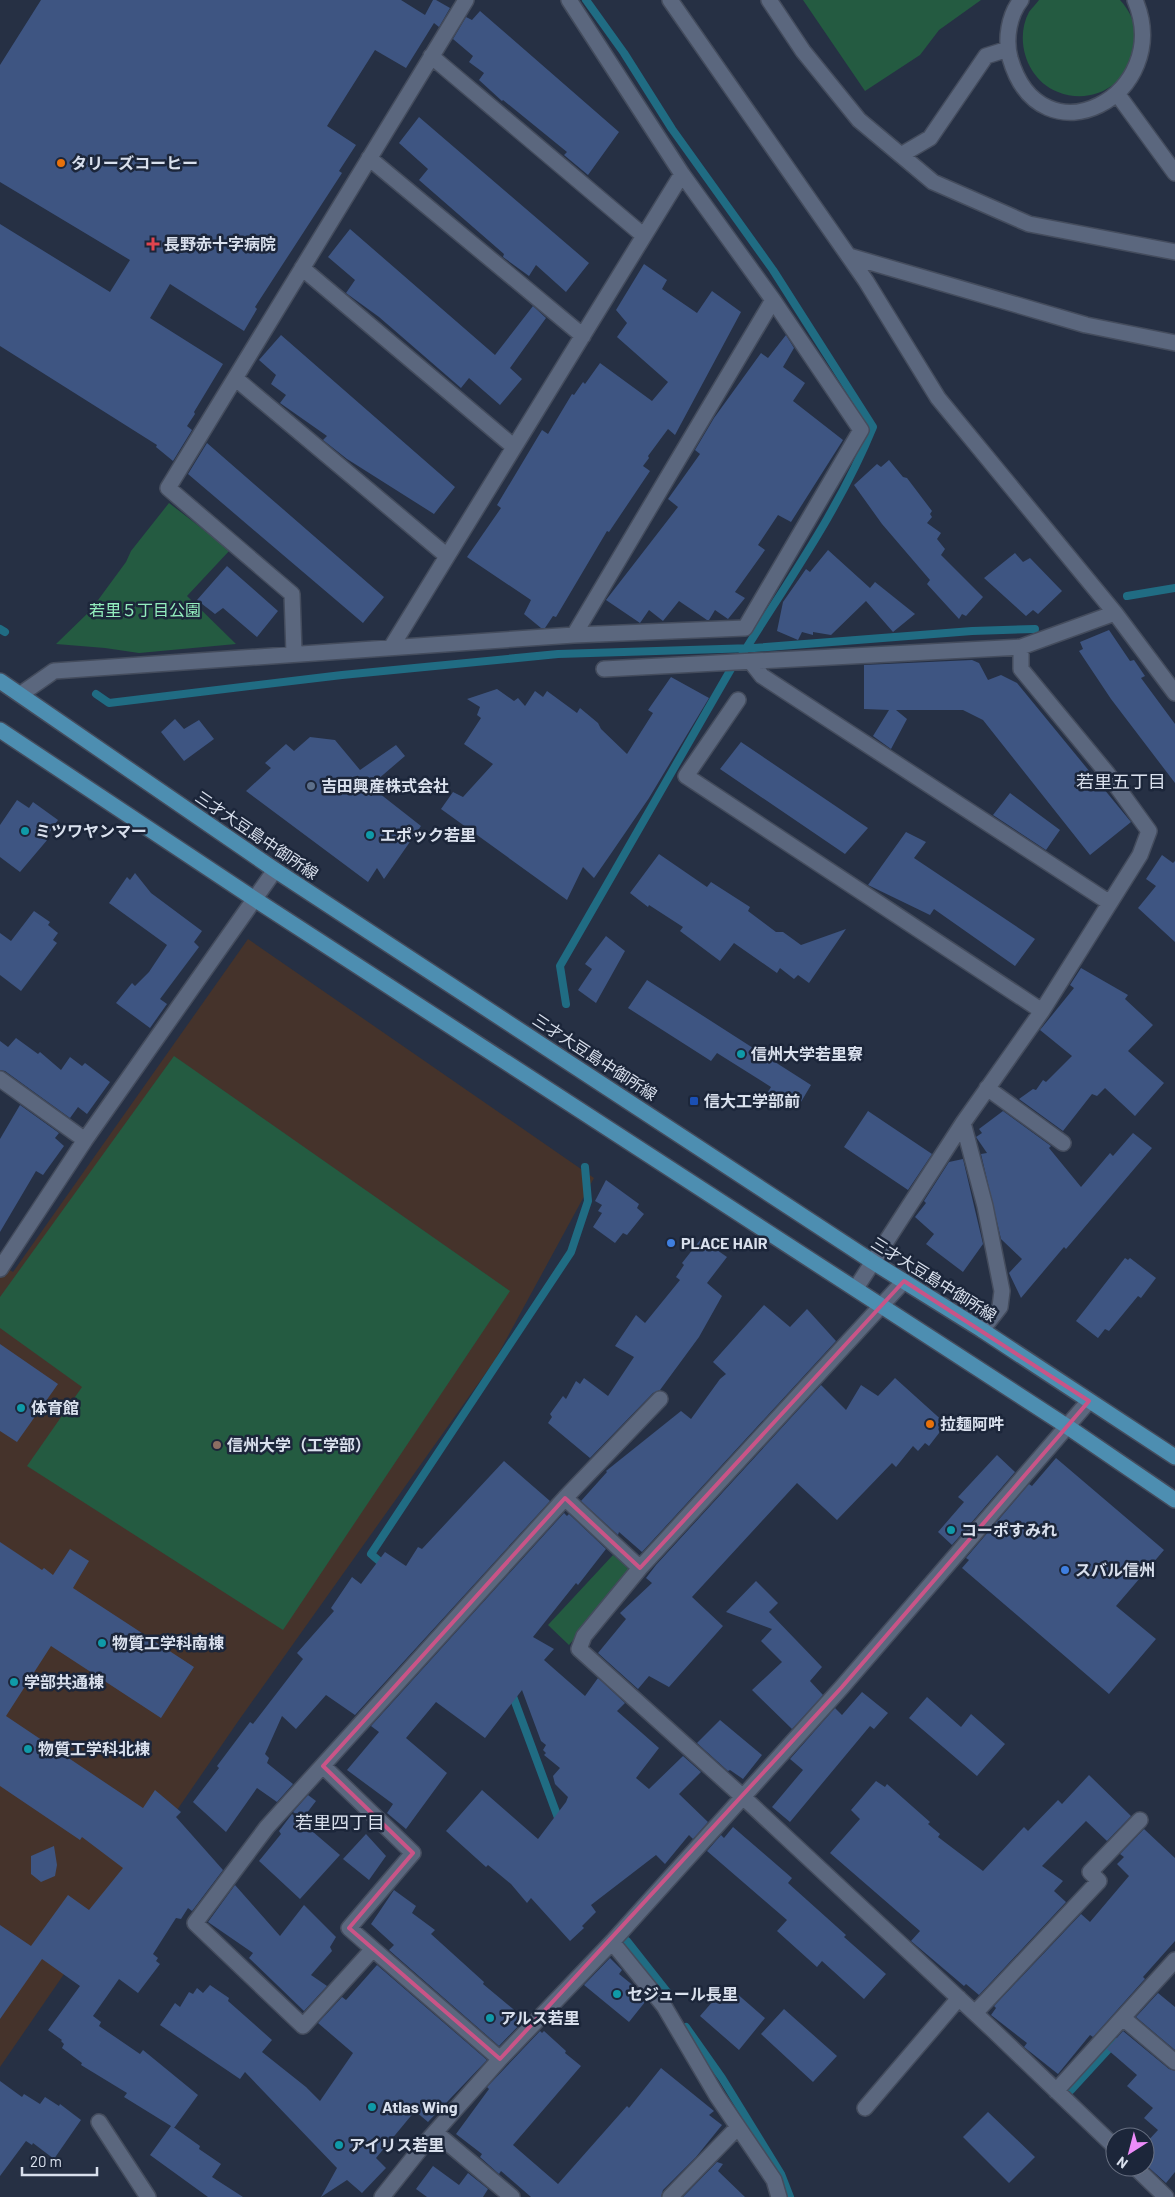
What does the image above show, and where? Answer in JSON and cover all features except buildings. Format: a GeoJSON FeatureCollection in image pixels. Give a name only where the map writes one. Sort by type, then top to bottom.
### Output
{"type":"FeatureCollection","features":[{"type":"Feature","properties":{"kind":"main road","name":"三才大豆島中御所線"},"geometry":{"type":"LineString","coordinates":[[0,681],[275,870],[873,1262],[982,1330],[1175,1457]]}},
{"type":"Feature","properties":{"kind":"main road"},"geometry":{"type":"LineString","coordinates":[[0,730],[256,900],[856,1288],[1068,1427],[1175,1500]]}},
{"type":"Feature","properties":{"kind":"street"},"geometry":{"type":"LineString","coordinates":[[294,653],[292,594],[168,488],[466,0]]}},
{"type":"Feature","properties":{"kind":"street"},"geometry":{"type":"LineString","coordinates":[[21,694],[54,671],[392,646],[574,635],[744,628],[861,430],[772,300],[682,174],[569,0]]}},
{"type":"Feature","properties":{"kind":"street"},"geometry":{"type":"LineString","coordinates":[[670,0],[866,280],[938,398],[1115,613],[1175,693]]}},
{"type":"Feature","properties":{"kind":"street"},"geometry":{"type":"LineString","coordinates":[[769,0],[803,51],[859,120],[933,182],[1029,224],[1175,252]]}},
{"type":"Feature","properties":{"kind":"street"},"geometry":{"type":"LineString","coordinates":[[1021,0],[1016,6],[1009,27],[1008,49],[1013,69],[1024,88],[1040,102],[1060,110],[1081,113],[1102,109],[1121,99],[1138,82],[1148,60],[1150,36],[1144,13],[1135,0]]}},
{"type":"Feature","properties":{"kind":"street"},"geometry":{"type":"LineString","coordinates":[[901,154],[930,138],[986,56],[1008,49]]}},
{"type":"Feature","properties":{"kind":"street"},"geometry":{"type":"LineString","coordinates":[[431,56],[644,236]]}},
{"type":"Feature","properties":{"kind":"street"},"geometry":{"type":"LineString","coordinates":[[1121,99],[1175,173]]}},
{"type":"Feature","properties":{"kind":"street"},"geometry":{"type":"LineString","coordinates":[[369,158],[583,336]]}},
{"type":"Feature","properties":{"kind":"street"},"geometry":{"type":"LineString","coordinates":[[392,646],[682,174]]}},
{"type":"Feature","properties":{"kind":"street"},"geometry":{"type":"LineString","coordinates":[[849,256],[1086,325],[1175,343]]}},
{"type":"Feature","properties":{"kind":"street"},"geometry":{"type":"LineString","coordinates":[[302,268],[514,447]]}},
{"type":"Feature","properties":{"kind":"street"},"geometry":{"type":"LineString","coordinates":[[574,635],[772,300]]}},
{"type":"Feature","properties":{"kind":"street"},"geometry":{"type":"LineString","coordinates":[[235,378],[447,556]]}},
{"type":"Feature","properties":{"kind":"street"},"geometry":{"type":"LineString","coordinates":[[604,669],[1020,647],[1115,613]]}},
{"type":"Feature","properties":{"kind":"street"},"geometry":{"type":"LineString","coordinates":[[856,1288],[963,1123],[1042,1011],[1140,855],[1149,831],[1107,773],[1021,669],[1020,647]]}},
{"type":"Feature","properties":{"kind":"street"},"geometry":{"type":"LineString","coordinates":[[752,662],[762,676],[1110,903]]}},
{"type":"Feature","properties":{"kind":"street"},"geometry":{"type":"LineString","coordinates":[[738,700],[686,776],[1042,1011]]}},
{"type":"Feature","properties":{"kind":"street"},"geometry":{"type":"LineString","coordinates":[[0,1269],[85,1140],[256,900],[275,870]]}},
{"type":"Feature","properties":{"kind":"street"},"geometry":{"type":"LineString","coordinates":[[0,1079],[85,1140]]}},
{"type":"Feature","properties":{"kind":"street"},"geometry":{"type":"LineString","coordinates":[[987,1088],[1063,1143]]}},
{"type":"Feature","properties":{"kind":"street"},"geometry":{"type":"LineString","coordinates":[[963,1123],[985,1206],[1002,1291],[1000,1307],[982,1330]]}},
{"type":"Feature","properties":{"kind":"street"},"geometry":{"type":"LineString","coordinates":[[904,1281],[640,1568],[584,1636],[579,1649],[743,1796],[975,2013],[1105,2138]]}},
{"type":"Feature","properties":{"kind":"street"},"geometry":{"type":"LineString","coordinates":[[373,1949],[303,2026],[195,1923],[267,1827],[565,1498],[660,1398]]}},
{"type":"Feature","properties":{"kind":"street"},"geometry":{"type":"LineString","coordinates":[[382,2197],[421,2148],[500,2059],[612,1942],[842,1687],[1068,1427],[1089,1400]]}},
{"type":"Feature","properties":{"kind":"street"},"geometry":{"type":"LineString","coordinates":[[565,1498],[640,1568]]}},
{"type":"Feature","properties":{"kind":"street"},"geometry":{"type":"LineString","coordinates":[[323,1766],[412,1853],[349,1928],[500,2059]]}},
{"type":"Feature","properties":{"kind":"street"},"geometry":{"type":"LineString","coordinates":[[975,2013],[1099,1881],[1090,1872],[1140,1820]]}},
{"type":"Feature","properties":{"kind":"street"},"geometry":{"type":"LineString","coordinates":[[612,1942],[664,2006],[717,2096],[774,2180],[779,2197]]}},
{"type":"Feature","properties":{"kind":"street"},"geometry":{"type":"LineString","coordinates":[[1056,2091],[1175,1960]]}},
{"type":"Feature","properties":{"kind":"street"},"geometry":{"type":"LineString","coordinates":[[865,2108],[959,1998]]}},
{"type":"Feature","properties":{"kind":"street"},"geometry":{"type":"LineString","coordinates":[[1123,2018],[1175,2062]]}},
{"type":"Feature","properties":{"kind":"street"},"geometry":{"type":"LineString","coordinates":[[99,2122],[148,2197]]}},
{"type":"Feature","properties":{"kind":"street"},"geometry":{"type":"LineString","coordinates":[[670,2197],[738,2126]]}},
{"type":"Feature","properties":{"kind":"street"},"geometry":{"type":"LineString","coordinates":[[436,2133],[512,2197]]}},
{"type":"Feature","properties":{"kind":"street"},"geometry":{"type":"LineString","coordinates":[[1145,2177],[1166,2197]]}},
{"type":"Feature","properties":{"kind":"highlighted area"},"geometry":{"type":"Polygon","coordinates":[[[904,1281],[1089,1401],[842,1687],[500,2059],[349,1928],[413,1853],[323,1766],[565,1498],[640,1568],[904,1281]]]}},
{"type":"Feature","properties":{"kind":"shaded area","name":"信州大学（工学部）"},"geometry":{"type":"Polygon","coordinates":[[[248,939],[594,1178],[495,1360],[239,1720],[0,2067],[0,1264],[13,1272],[248,939]]]}},
{"type":"Feature","properties":{"kind":"green space"},"geometry":{"type":"Polygon","coordinates":[[[803,0],[981,0],[939,30],[920,55],[865,91],[803,0]]]}},
{"type":"Feature","properties":{"kind":"green space"},"geometry":{"type":"Polygon","coordinates":[[[1039,0],[1120,0],[1134,23],[1136,42],[1131,61],[1117,82],[1096,94],[1071,96],[1047,86],[1038,78],[1026,58],[1023,35],[1029,12],[1039,0]]]}},
{"type":"Feature","properties":{"kind":"green space","name":"若里５丁目公園"},"geometry":{"type":"Polygon","coordinates":[[[169,503],[230,550],[187,596],[236,644],[139,653],[56,644],[90,611],[126,562],[131,551],[169,503]]]}},
{"type":"Feature","properties":{"kind":"green space"},"geometry":{"type":"Polygon","coordinates":[[[174,1056],[510,1291],[283,1630],[27,1466],[82,1387],[0,1328],[0,1297],[174,1056]]]}},
{"type":"Feature","properties":{"kind":"green space"},"geometry":{"type":"Polygon","coordinates":[[[613,1555],[629,1567],[626,1577],[569,1645],[548,1625],[613,1555]]]}},
{"type":"Feature","properties":{"kind":"waterway"},"geometry":{"type":"LineString","coordinates":[[586,0],[624,53],[672,129],[773,270],[873,427],[860,457],[829,515],[742,655]]}},
{"type":"Feature","properties":{"kind":"waterway"},"geometry":{"type":"LineString","coordinates":[[1127,596],[1175,588]]}},
{"type":"Feature","properties":{"kind":"waterway"},"geometry":{"type":"LineString","coordinates":[[0,629],[5,632]]}},
{"type":"Feature","properties":{"kind":"waterway"},"geometry":{"type":"LineString","coordinates":[[96,694],[109,703],[342,675],[558,654],[754,648],[972,631],[1035,629]]}},
{"type":"Feature","properties":{"kind":"waterway"},"geometry":{"type":"LineString","coordinates":[[566,1004],[560,966],[731,669]]}},
{"type":"Feature","properties":{"kind":"waterway"},"geometry":{"type":"LineString","coordinates":[[386,1567],[371,1554],[571,1252],[588,1201],[585,1167]]}},
{"type":"Feature","properties":{"kind":"waterway"},"geometry":{"type":"LineString","coordinates":[[511,1691],[560,1823]]}},
{"type":"Feature","properties":{"kind":"waterway"},"geometry":{"type":"LineString","coordinates":[[627,1941],[668,1993]]}},
{"type":"Feature","properties":{"kind":"waterway"},"geometry":{"type":"LineString","coordinates":[[686,2027],[722,2078],[781,2174],[790,2197]]}},
{"type":"Feature","properties":{"kind":"waterway"},"geometry":{"type":"LineString","coordinates":[[1071,2090],[1115,2042]]}},
{"type":"Feature","properties":{"kind":"place","name":"タリーズコーヒー"},"geometry":{"type":"Point","coordinates":[61,163]}},
{"type":"Feature","properties":{"kind":"place","name":"長野赤十字病院"},"geometry":{"type":"Point","coordinates":[153,244]}},
{"type":"Feature","properties":{"kind":"place","name":"吉田興産株式会社"},"geometry":{"type":"Point","coordinates":[311,786]}},
{"type":"Feature","properties":{"kind":"place","name":"ミツワヤンマー"},"geometry":{"type":"Point","coordinates":[25,831]}},
{"type":"Feature","properties":{"kind":"place","name":"エポック若里"},"geometry":{"type":"Point","coordinates":[370,835]}},
{"type":"Feature","properties":{"kind":"place","name":"信州大学若里寮"},"geometry":{"type":"Point","coordinates":[741,1054]}},
{"type":"Feature","properties":{"kind":"place","name":"信大工学部前"},"geometry":{"type":"Point","coordinates":[694,1101]}},
{"type":"Feature","properties":{"kind":"place","name":"PLACE HAIR"},"geometry":{"type":"Point","coordinates":[671,1243]}},
{"type":"Feature","properties":{"kind":"place","name":"体育館"},"geometry":{"type":"Point","coordinates":[21,1408]}},
{"type":"Feature","properties":{"kind":"place","name":"拉麺阿吽"},"geometry":{"type":"Point","coordinates":[930,1424]}},
{"type":"Feature","properties":{"kind":"place","name":"信州大学（工学部）"},"geometry":{"type":"Point","coordinates":[217,1445]}},
{"type":"Feature","properties":{"kind":"place","name":"コーポすみれ"},"geometry":{"type":"Point","coordinates":[951,1530]}},
{"type":"Feature","properties":{"kind":"place","name":"スバル信州"},"geometry":{"type":"Point","coordinates":[1065,1570]}},
{"type":"Feature","properties":{"kind":"place","name":"物質工学科南棟"},"geometry":{"type":"Point","coordinates":[102,1643]}},
{"type":"Feature","properties":{"kind":"place","name":"学部共通棟"},"geometry":{"type":"Point","coordinates":[14,1682]}},
{"type":"Feature","properties":{"kind":"place","name":"物質工学科北棟"},"geometry":{"type":"Point","coordinates":[28,1749]}},
{"type":"Feature","properties":{"kind":"place","name":"セジュール長里"},"geometry":{"type":"Point","coordinates":[617,1994]}},
{"type":"Feature","properties":{"kind":"place","name":"アルス若里"},"geometry":{"type":"Point","coordinates":[490,2018]}},
{"type":"Feature","properties":{"kind":"place","name":"Atlas Wing"},"geometry":{"type":"Point","coordinates":[372,2107]}},
{"type":"Feature","properties":{"kind":"place","name":"アイリス若里"},"geometry":{"type":"Point","coordinates":[339,2145]}},
{"type":"Feature","properties":{"kind":"district","name":"若里五丁目"},"geometry":{"type":"Point","coordinates":[1121,782]}},
{"type":"Feature","properties":{"kind":"district","name":"若里四丁目"},"geometry":{"type":"Point","coordinates":[340,1823]}}]}
